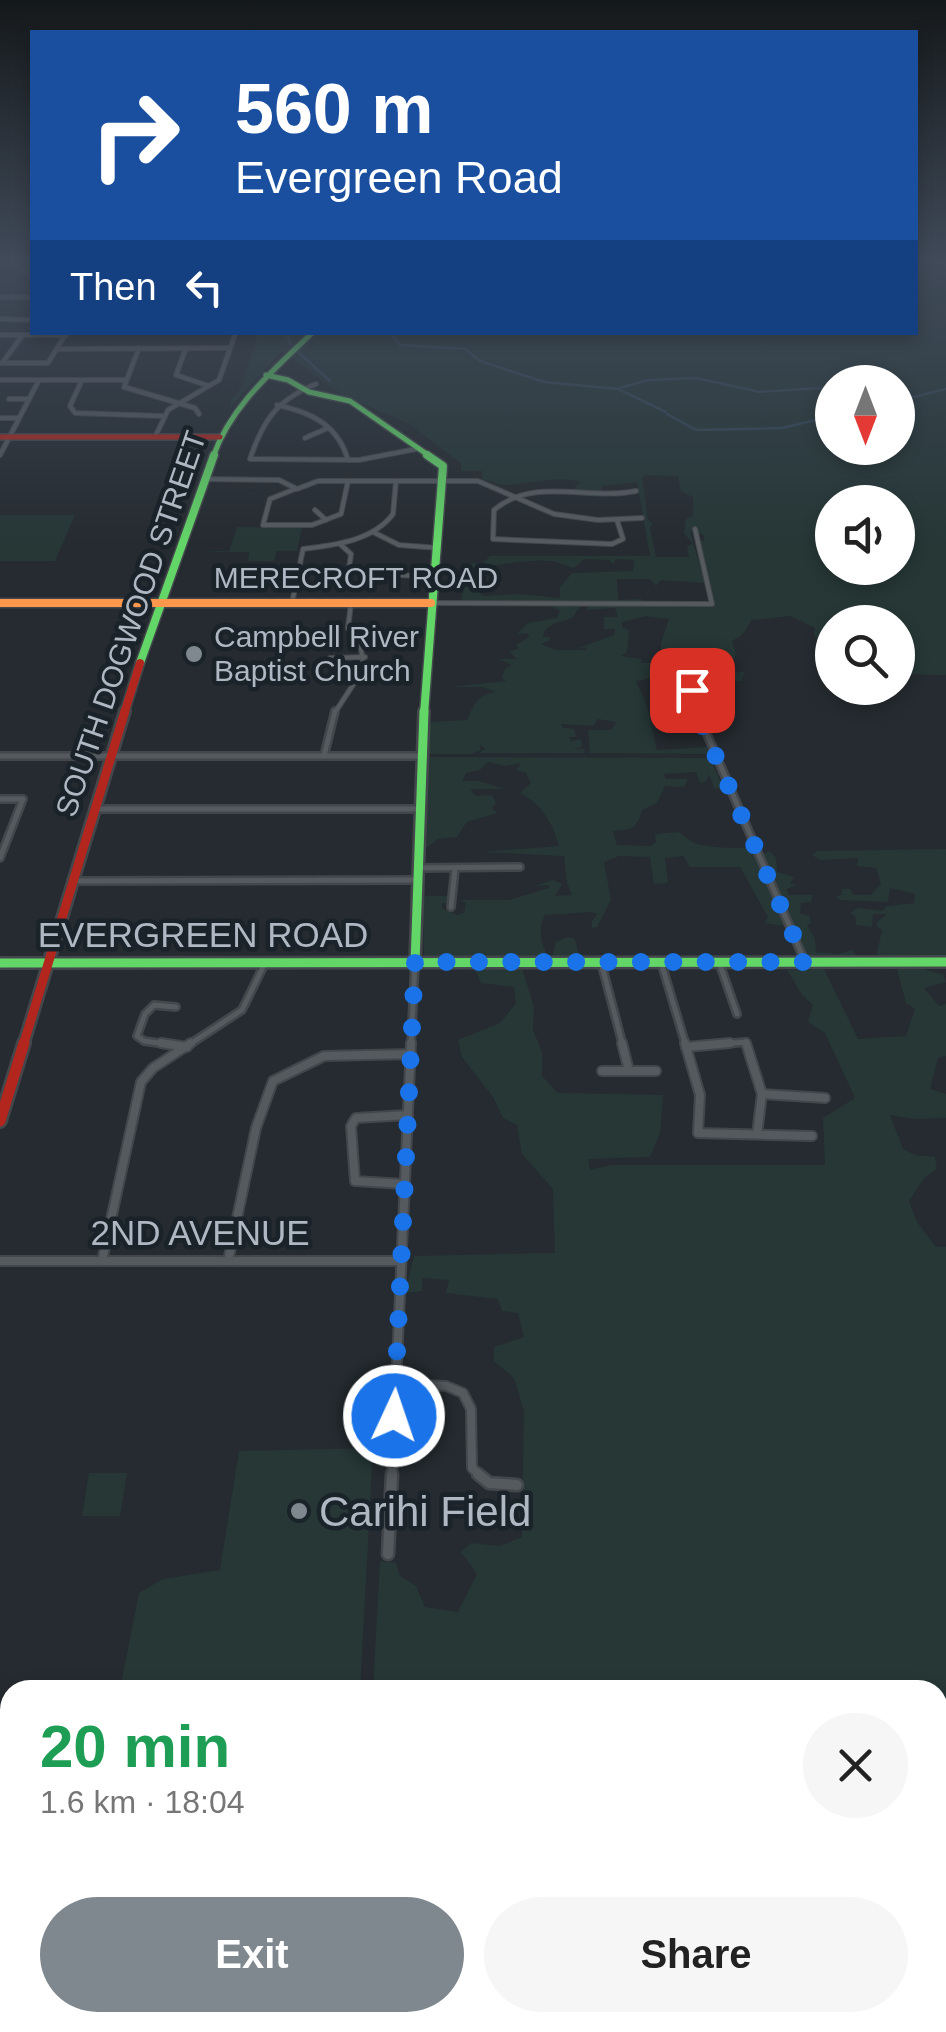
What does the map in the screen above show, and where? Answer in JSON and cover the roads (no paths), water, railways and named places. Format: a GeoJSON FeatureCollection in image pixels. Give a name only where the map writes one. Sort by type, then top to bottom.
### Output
{"type":"FeatureCollection","features":[{"type":"Feature","properties":{"kind":"street"},"geometry":{"type":"LineString","coordinates":[[1,363],[48,363],[55,353]]}},
{"type":"Feature","properties":{"kind":"street"},"geometry":{"type":"LineString","coordinates":[[137,353],[124,387],[196,408],[199,414]]}},
{"type":"Feature","properties":{"kind":"street"},"geometry":{"type":"LineString","coordinates":[[184,353],[176,375],[210,386]]}},
{"type":"Feature","properties":{"kind":"street"},"geometry":{"type":"LineString","coordinates":[[155,437],[162,416],[219,380],[228,353]]}},
{"type":"Feature","properties":{"kind":"street","name":"SOUTH DOGWOOD STREET"},"geometry":{"type":"LineString","coordinates":[[0,1121],[110,756],[220,437],[236,408],[291,353]]}},
{"type":"Feature","properties":{"kind":"street"},"geometry":{"type":"LineString","coordinates":[[266,376],[350,401],[443,466],[422,756],[388,1554]]}},
{"type":"Feature","properties":{"kind":"street"},"geometry":{"type":"LineString","coordinates":[[0,380],[126,380]]}},
{"type":"Feature","properties":{"kind":"street"},"geometry":{"type":"LineString","coordinates":[[0,455],[4,437],[39,380]]}},
{"type":"Feature","properties":{"kind":"street"},"geometry":{"type":"LineString","coordinates":[[82,380],[70,406],[72,414],[162,416]]}},
{"type":"Feature","properties":{"kind":"street"},"geometry":{"type":"LineString","coordinates":[[316,384],[286,396],[276,405],[261,425],[250,459],[348,460],[380,458],[416,449]]}},
{"type":"Feature","properties":{"kind":"street"},"geometry":{"type":"LineString","coordinates":[[125,396],[133,392]]}},
{"type":"Feature","properties":{"kind":"street"},"geometry":{"type":"LineString","coordinates":[[9,399],[29,399]]}},
{"type":"Feature","properties":{"kind":"street"},"geometry":{"type":"LineString","coordinates":[[276,405],[299,408],[342,437],[348,460]]}},
{"type":"Feature","properties":{"kind":"street"},"geometry":{"type":"LineString","coordinates":[[0,418],[19,418]]}},
{"type":"Feature","properties":{"kind":"street"},"geometry":{"type":"LineString","coordinates":[[305,438],[330,428]]}},
{"type":"Feature","properties":{"kind":"street"},"geometry":{"type":"LineString","coordinates":[[4,437],[220,437]]}},
{"type":"Feature","properties":{"kind":"street"},"geometry":{"type":"LineString","coordinates":[[206,479],[279,480],[297,488]]}},
{"type":"Feature","properties":{"kind":"street"},"geometry":{"type":"LineString","coordinates":[[348,481],[341,514],[312,525],[262,525],[270,499],[318,480],[492,484],[558,515],[642,518]]}},
{"type":"Feature","properties":{"kind":"street"},"geometry":{"type":"LineString","coordinates":[[292,603],[303,549],[340,544],[383,526],[393,514],[396,481]]}},
{"type":"Feature","properties":{"kind":"street"},"geometry":{"type":"LineString","coordinates":[[617,520],[623,539],[620,543],[492,540],[494,510],[516,497],[549,488],[598,496],[636,492]]}},
{"type":"Feature","properties":{"kind":"street"},"geometry":{"type":"LineString","coordinates":[[314,510],[326,520]]}},
{"type":"Feature","properties":{"kind":"street","name":"MERECROFT ROAD"},"geometry":{"type":"LineString","coordinates":[[0,603],[712,604],[695,529]]}},
{"type":"Feature","properties":{"kind":"street"},"geometry":{"type":"LineString","coordinates":[[372,531],[399,545],[438,548]]}},
{"type":"Feature","properties":{"kind":"street"},"geometry":{"type":"LineString","coordinates":[[340,544],[351,554],[348,576]]}},
{"type":"Feature","properties":{"kind":"street"},"geometry":{"type":"LineString","coordinates":[[399,575],[436,577]]}},
{"type":"Feature","properties":{"kind":"street"},"geometry":{"type":"LineString","coordinates":[[324,756],[333,715],[364,668],[360,642],[348,628],[351,603]]}},
{"type":"Feature","properties":{"kind":"street"},"geometry":{"type":"LineString","coordinates":[[330,658],[365,657]]}},
{"type":"Feature","properties":{"kind":"street"},"geometry":{"type":"LineString","coordinates":[[694,674],[697,713],[805,962]]}},
{"type":"Feature","properties":{"kind":"street"},"geometry":{"type":"LineString","coordinates":[[0,756],[422,756]]}},
{"type":"Feature","properties":{"kind":"street"},"geometry":{"type":"LineString","coordinates":[[0,799],[23,799],[0,858]]}},
{"type":"Feature","properties":{"kind":"street"},"geometry":{"type":"LineString","coordinates":[[94,809],[421,809]]}},
{"type":"Feature","properties":{"kind":"street"},"geometry":{"type":"LineString","coordinates":[[71,882],[419,874],[456,868],[506,871],[520,867]]}},
{"type":"Feature","properties":{"kind":"street"},"geometry":{"type":"LineString","coordinates":[[451,907],[455,901],[456,868]]}},
{"type":"Feature","properties":{"kind":"street","name":"EVERGREEN ROAD"},"geometry":{"type":"LineString","coordinates":[[0,962],[946,962]]}},
{"type":"Feature","properties":{"kind":"street"},"geometry":{"type":"LineString","coordinates":[[601,962],[629,1071]]}},
{"type":"Feature","properties":{"kind":"street"},"geometry":{"type":"LineString","coordinates":[[661,962],[700,1095],[698,1133],[812,1136]]}},
{"type":"Feature","properties":{"kind":"street"},"geometry":{"type":"LineString","coordinates":[[720,962],[738,1014]]}},
{"type":"Feature","properties":{"kind":"street"},"geometry":{"type":"LineString","coordinates":[[102,1261],[141,1082],[153,1068],[242,1010],[265,963]]}},
{"type":"Feature","properties":{"kind":"street"},"geometry":{"type":"LineString","coordinates":[[176,1008],[164,1002],[146,1009],[138,1036],[144,1042],[188,1047]]}},
{"type":"Feature","properties":{"kind":"street"},"geometry":{"type":"LineString","coordinates":[[686,1047],[746,1042],[762,1094],[757,1134]]}},
{"type":"Feature","properties":{"kind":"street"},"geometry":{"type":"LineString","coordinates":[[228,1261],[256,1128],[273,1081],[324,1056],[411,1054]]}},
{"type":"Feature","properties":{"kind":"street"},"geometry":{"type":"LineString","coordinates":[[602,1071],[656,1071]]}},
{"type":"Feature","properties":{"kind":"street"},"geometry":{"type":"LineString","coordinates":[[762,1094],[824,1098]]}},
{"type":"Feature","properties":{"kind":"street"},"geometry":{"type":"LineString","coordinates":[[404,1184],[355,1181],[351,1126],[356,1118],[369,1115],[408,1116]]}},
{"type":"Feature","properties":{"kind":"street","name":"2ND AVENUE"},"geometry":{"type":"LineString","coordinates":[[0,1260],[400,1261]]}},
{"type":"Feature","properties":{"kind":"street"},"geometry":{"type":"LineString","coordinates":[[396,1383],[446,1386],[464,1393],[471,1410],[472,1468],[489,1483],[517,1484]]}},
{"type":"Feature","properties":{"kind":"waterway"},"geometry":{"type":"LineString","coordinates":[[299,353],[330,381]]}},
{"type":"Feature","properties":{"kind":"waterway"},"geometry":{"type":"LineString","coordinates":[[470,353],[480,361],[544,382],[618,389],[666,412]]}},
{"type":"Feature","properties":{"kind":"waterway"},"geometry":{"type":"LineString","coordinates":[[619,388],[649,380],[696,378],[760,392],[815,388]]}},
{"type":"Feature","properties":{"kind":"waterway"},"geometry":{"type":"LineString","coordinates":[[915,397],[946,389]]}},
{"type":"Feature","properties":{"kind":"waterway"},"geometry":{"type":"LineString","coordinates":[[667,414],[696,430],[782,428],[815,420]]}},
{"type":"Feature","properties":{"kind":"place","name":"Campbell River Baptist Church"},"geometry":{"type":"Point","coordinates":[194,654]}},
{"type":"Feature","properties":{"kind":"place","name":"Carihi Field"},"geometry":{"type":"Point","coordinates":[299,1511]}}]}
